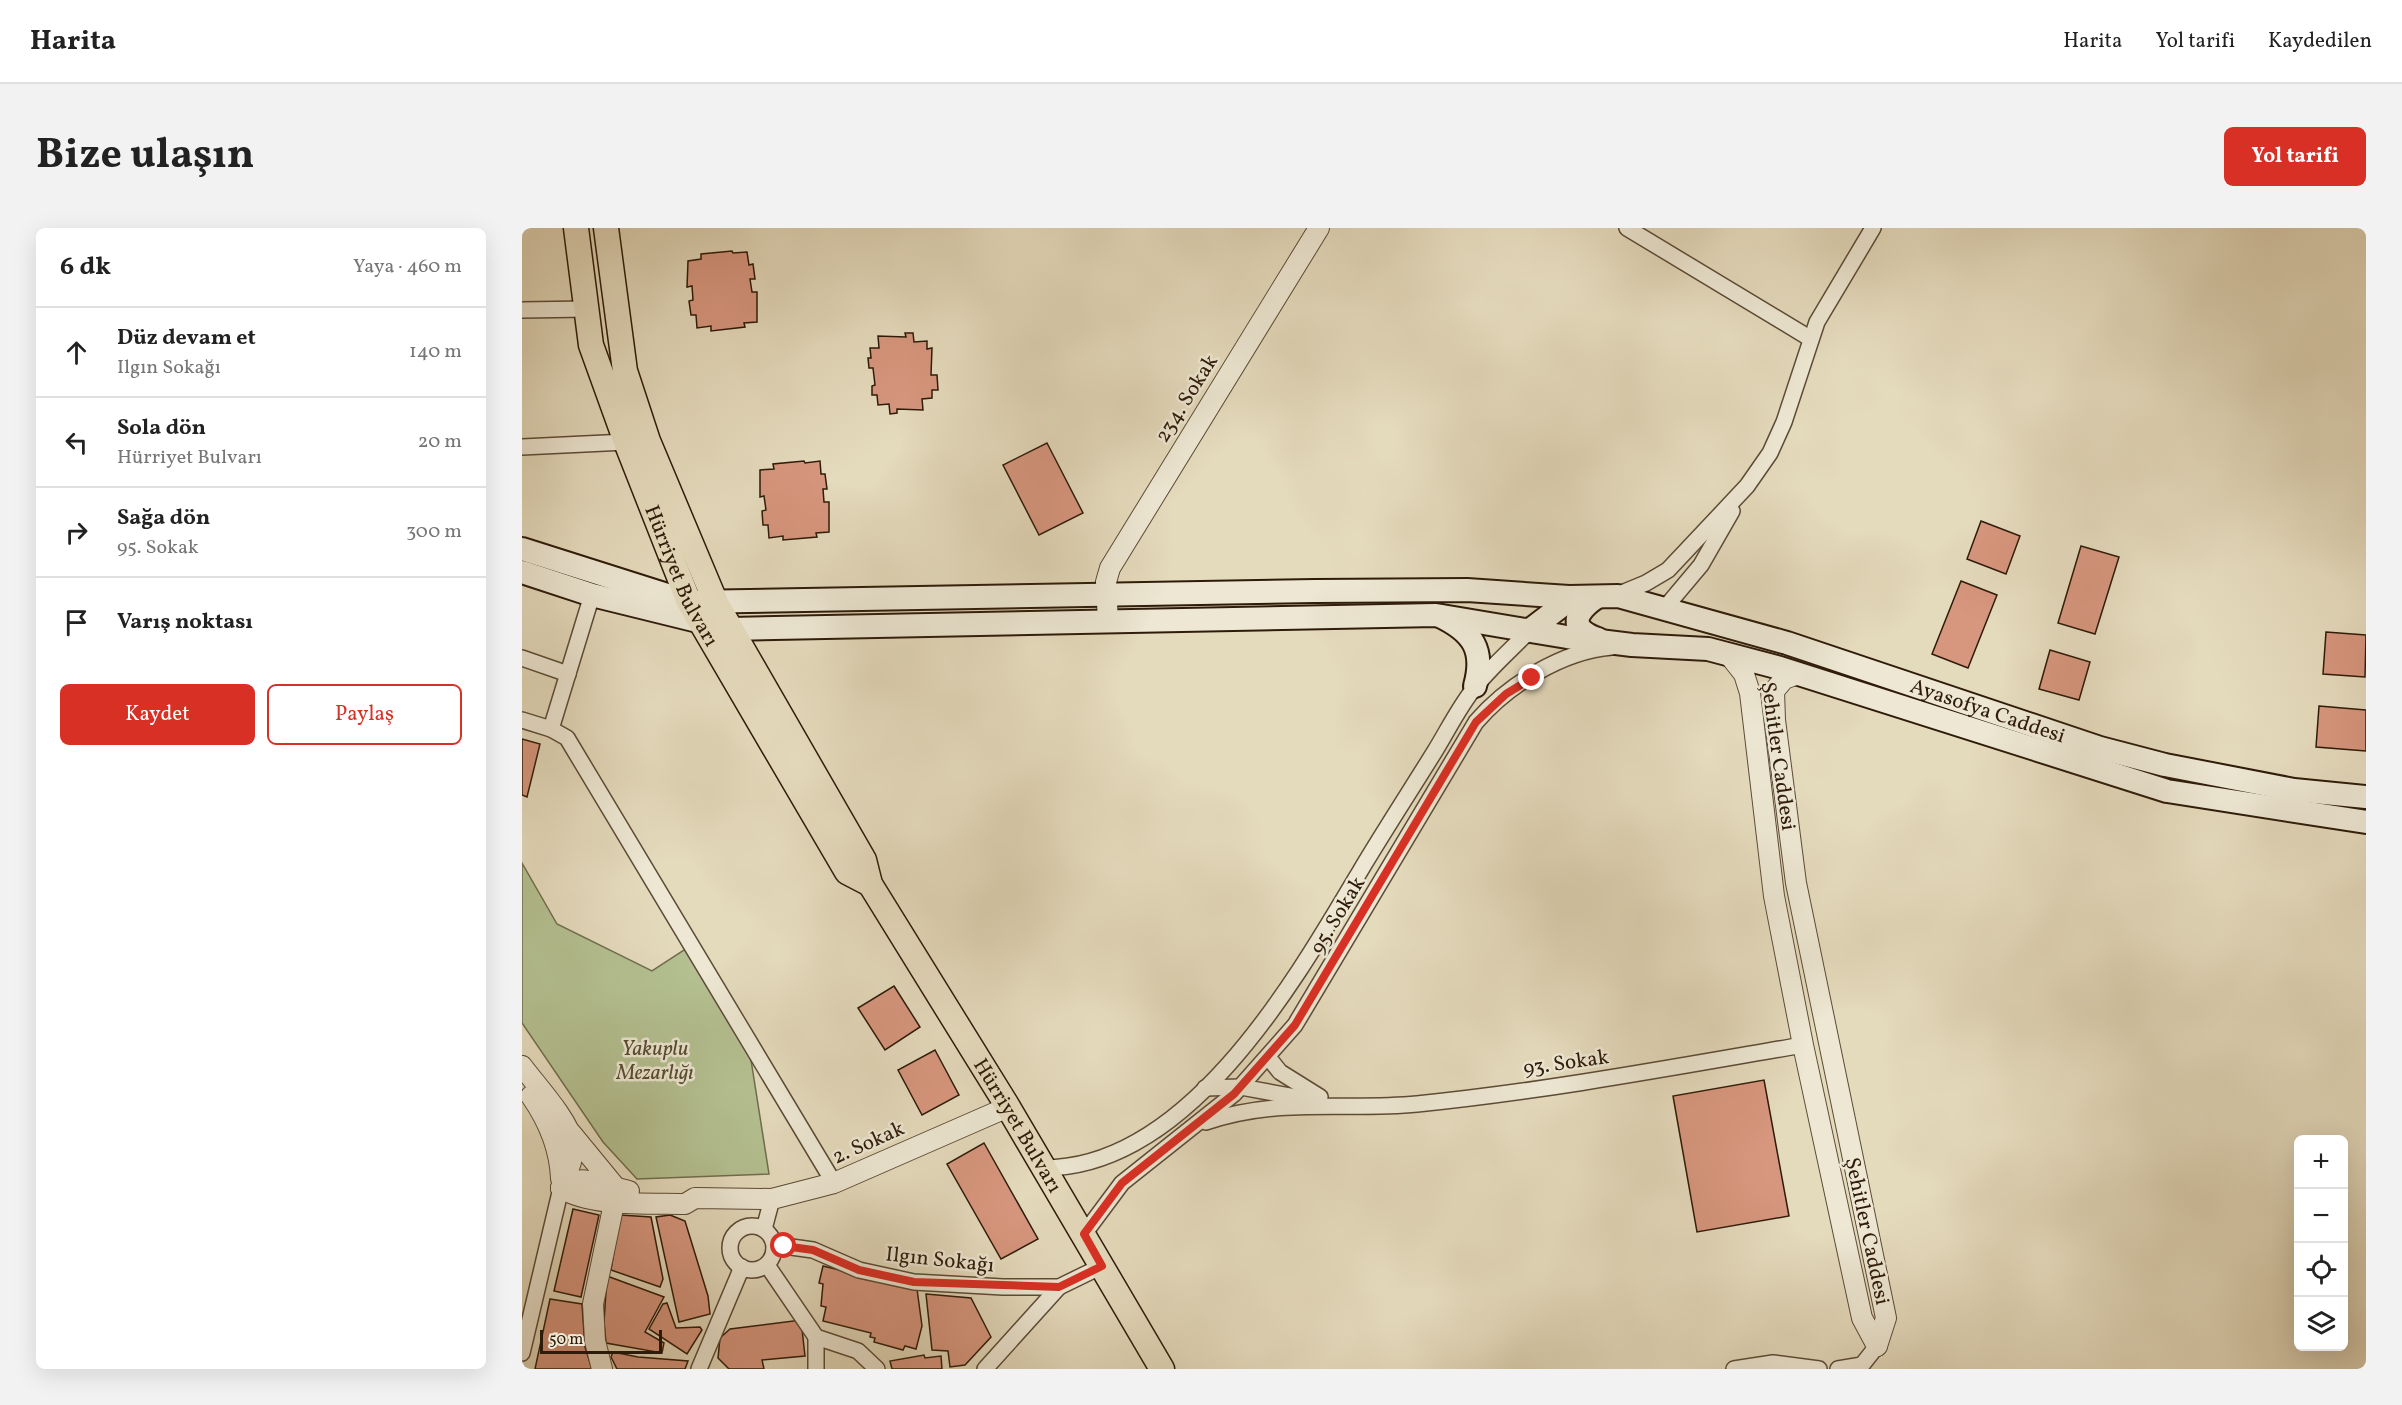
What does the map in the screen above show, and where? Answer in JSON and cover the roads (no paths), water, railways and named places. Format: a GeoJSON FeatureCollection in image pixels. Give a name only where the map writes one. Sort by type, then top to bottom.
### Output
{"type":"FeatureCollection","features":[{"type":"Feature","properties":{"kind":"main road","name":"Hürriyet Bulvarı"},"geometry":{"type":"LineString","coordinates":[[576,228],[591,345],[626,442],[694,612],[847,872],[870,884]]}},
{"type":"Feature","properties":{"kind":"main road","name":"Hürriyet Bulvarı"},"geometry":{"type":"LineString","coordinates":[[606,228],[625,371],[648,441],[716,603],[864,860],[870,884],[1008,1107],[1162,1369]]}},
{"type":"Feature","properties":{"kind":"main road"},"geometry":{"type":"LineString","coordinates":[[522,549],[694,612],[730,629],[1436,615],[1605,642],[1708,649],[1798,674],[2167,791],[2366,822]]}},
{"type":"Feature","properties":{"kind":"main road"},"geometry":{"type":"LineString","coordinates":[[522,572],[592,595],[694,612]]}},
{"type":"Feature","properties":{"kind":"main road","name":"Ayasofya Caddesi"},"geometry":{"type":"LineString","coordinates":[[694,612],[716,603],[1467,590],[1602,597],[1664,609],[1787,643],[2100,748],[2166,765],[2294,790],[2366,797]]}},
{"type":"Feature","properties":{"kind":"main road"},"geometry":{"type":"LineString","coordinates":[[1530,630],[1564,604],[1602,597]]}},
{"type":"Feature","properties":{"kind":"main road"},"geometry":{"type":"LineString","coordinates":[[1602,597],[1586,604],[1579,614],[1578,625],[1581,631],[1605,642]]}},
{"type":"Feature","properties":{"kind":"main road"},"geometry":{"type":"LineString","coordinates":[[1632,645],[1654,636],[1664,609]]}},
{"type":"Feature","properties":{"kind":"main road"},"geometry":{"type":"LineString","coordinates":[[1436,615],[1456,624],[1472,639],[1481,665],[1475,686]]}},
{"type":"Feature","properties":{"kind":"street","name":"234. Sokak"},"geometry":{"type":"LineString","coordinates":[[1107,622],[1106,596],[1110,568],[1319,228]]}},
{"type":"Feature","properties":{"kind":"street"},"geometry":{"type":"LineString","coordinates":[[1627,228],[1811,339]]}},
{"type":"Feature","properties":{"kind":"street"},"geometry":{"type":"LineString","coordinates":[[1664,609],[1701,565],[1740,495],[1770,453],[1799,382],[1817,322],[1873,228]]}},
{"type":"Feature","properties":{"kind":"street"},"geometry":{"type":"LineString","coordinates":[[522,310],[587,309]]}},
{"type":"Feature","properties":{"kind":"street"},"geometry":{"type":"LineString","coordinates":[[522,447],[626,442]]}},
{"type":"Feature","properties":{"kind":"street"},"geometry":{"type":"LineString","coordinates":[[1602,597],[1646,583],[1668,570],[1740,495]]}},
{"type":"Feature","properties":{"kind":"street"},"geometry":{"type":"LineString","coordinates":[[551,729],[592,595]]}},
{"type":"Feature","properties":{"kind":"street","name":"95. Sokak"},"geometry":{"type":"LineString","coordinates":[[1044,1168],[1070,1168],[1100,1161],[1125,1149],[1181,1112],[1258,1030],[1310,956],[1475,686],[1530,630]]}},
{"type":"Feature","properties":{"kind":"street","name":"95. Sokak"},"geometry":{"type":"LineString","coordinates":[[1084,1234],[1122,1183],[1241,1087],[1295,1025],[1476,722],[1488,708],[1557,662],[1607,647],[1632,645]]}},
{"type":"Feature","properties":{"kind":"street","name":"Şehitler Caddesi"},"geometry":{"type":"LineString","coordinates":[[1730,655],[1744,674],[1750,693],[1773,896],[1862,1318],[1877,1346]]}},
{"type":"Feature","properties":{"kind":"street"},"geometry":{"type":"LineString","coordinates":[[522,658],[568,675]]}},
{"type":"Feature","properties":{"kind":"street","name":"Şehitler Caddesi"},"geometry":{"type":"LineString","coordinates":[[1798,674],[1784,680],[1774,691],[1784,795],[1796,883],[1886,1318],[1877,1346]]}},
{"type":"Feature","properties":{"kind":"street"},"geometry":{"type":"LineString","coordinates":[[522,720],[551,729],[567,738],[834,1183]]}},
{"type":"Feature","properties":{"kind":"street"},"geometry":{"type":"LineString","coordinates":[[1763,801],[1784,795]]}},
{"type":"Feature","properties":{"kind":"street"},"geometry":{"type":"LineString","coordinates":[[1310,956],[1329,969]]}},
{"type":"Feature","properties":{"kind":"street","name":"93. Sokak"},"geometry":{"type":"LineString","coordinates":[[1333,1105],[1414,1104],[1446,1100],[1634,1074],[1803,1045]]}},
{"type":"Feature","properties":{"kind":"street"},"geometry":{"type":"LineString","coordinates":[[1268,1057],[1280,1072],[1333,1105]]}},
{"type":"Feature","properties":{"kind":"street"},"geometry":{"type":"LineString","coordinates":[[522,1066],[615,1195],[593,1304],[595,1341],[602,1369]]}},
{"type":"Feature","properties":{"kind":"street"},"geometry":{"type":"LineString","coordinates":[[522,1084],[555,1137],[561,1161],[561,1188]]}},
{"type":"Feature","properties":{"kind":"street"},"geometry":{"type":"LineString","coordinates":[[1204,1088],[1241,1087],[1333,1105]]}},
{"type":"Feature","properties":{"kind":"street"},"geometry":{"type":"LineString","coordinates":[[1818,1109],[1842,1103]]}},
{"type":"Feature","properties":{"kind":"street"},"geometry":{"type":"LineString","coordinates":[[1195,1126],[1259,1108],[1333,1105]]}},
{"type":"Feature","properties":{"kind":"street","name":"2. Sokak"},"geometry":{"type":"LineString","coordinates":[[615,1195],[685,1204],[695,1198],[772,1199],[834,1183],[1008,1107]]}},
{"type":"Feature","properties":{"kind":"street"},"geometry":{"type":"LineString","coordinates":[[522,1353],[561,1188],[573,1156],[573,1143],[567,1127]]}},
{"type":"Feature","properties":{"kind":"street"},"geometry":{"type":"LineString","coordinates":[[561,1188],[568,1181],[578,1180],[615,1195]]}},
{"type":"Feature","properties":{"kind":"street"},"geometry":{"type":"LineString","coordinates":[[1836,1200],[1861,1195]]}},
{"type":"Feature","properties":{"kind":"street"},"geometry":{"type":"LineString","coordinates":[[764,1229],[772,1199]]}},
{"type":"Feature","properties":{"kind":"street"},"geometry":{"type":"LineString","coordinates":[[744,1228],[764,1229],[772,1238],[774,1250],[766,1264],[755,1270],[736,1263],[730,1249],[734,1236],[744,1228]]}},
{"type":"Feature","properties":{"kind":"street","name":"Ilgın Sokağı"},"geometry":{"type":"LineString","coordinates":[[774,1250],[784,1246],[813,1250],[859,1270],[914,1282],[1059,1287],[1102,1266]]}},
{"type":"Feature","properties":{"kind":"street"},"geometry":{"type":"LineString","coordinates":[[766,1264],[816,1337],[816,1369]]}},
{"type":"Feature","properties":{"kind":"street"},"geometry":{"type":"LineString","coordinates":[[699,1369],[742,1267]]}},
{"type":"Feature","properties":{"kind":"street"},"geometry":{"type":"LineString","coordinates":[[985,1369],[1059,1287]]}},
{"type":"Feature","properties":{"kind":"street"},"geometry":{"type":"LineString","coordinates":[[816,1337],[858,1351],[877,1369]]}},
{"type":"Feature","properties":{"kind":"street"},"geometry":{"type":"LineString","coordinates":[[1838,1369],[1862,1365],[1877,1346]]}},
{"type":"Feature","properties":{"kind":"street"},"geometry":{"type":"LineString","coordinates":[[1734,1369],[1773,1363],[1819,1369]]}},
{"type":"Feature","properties":{"kind":"park label","name":"Yakuplu Mezarlığı"},"geometry":{"type":"Point","coordinates":[655,1060]}}]}
